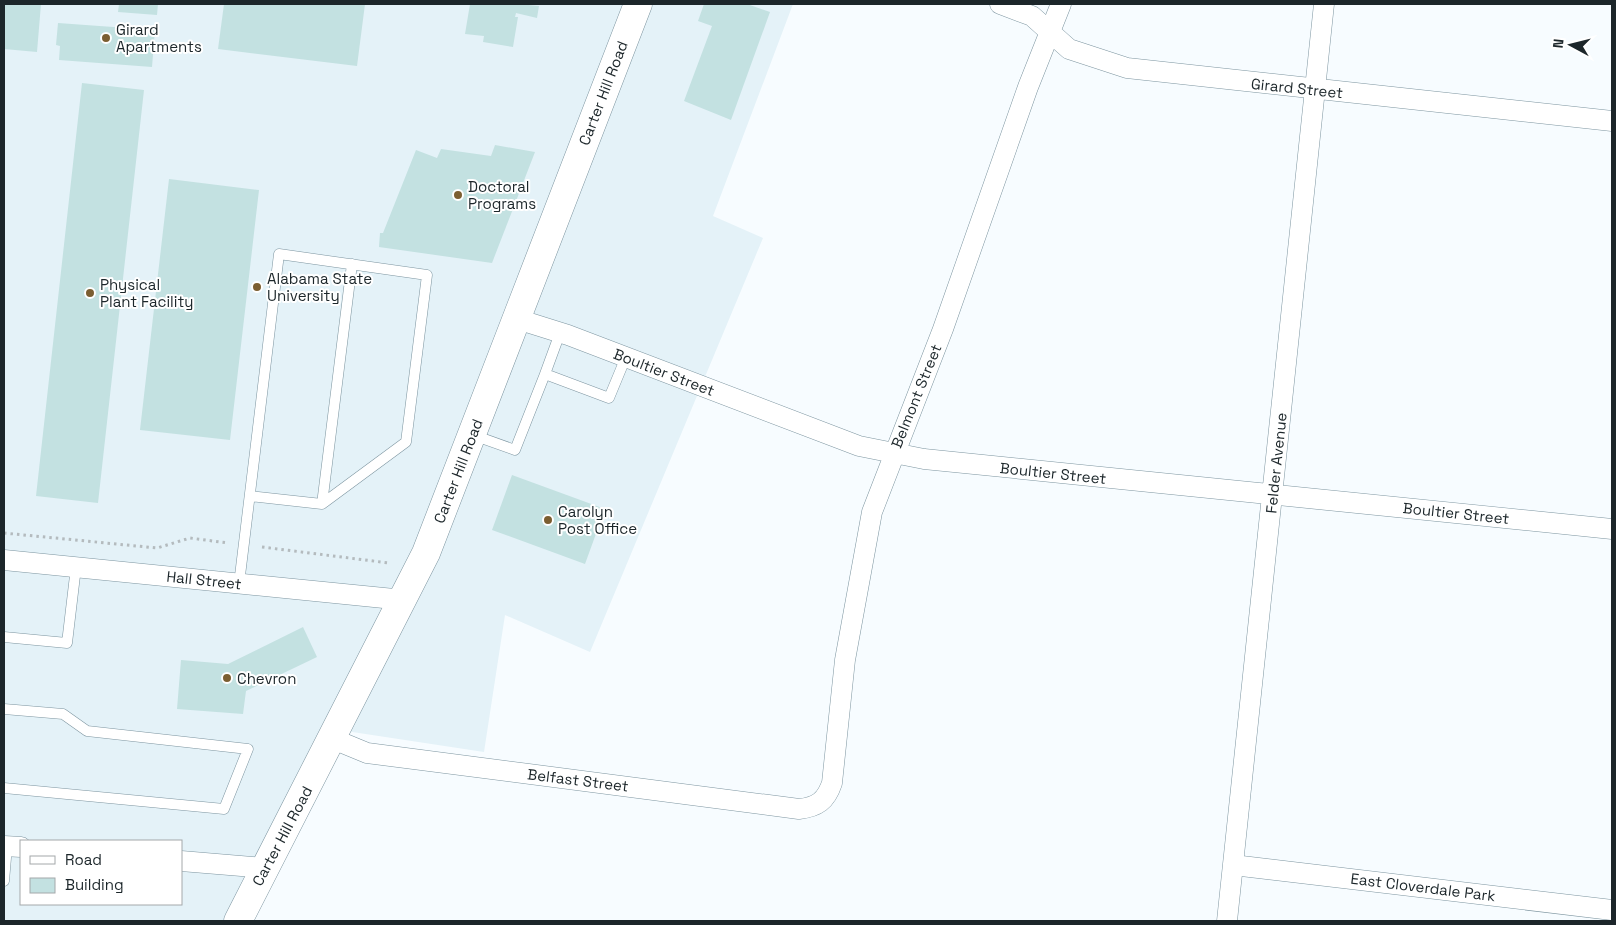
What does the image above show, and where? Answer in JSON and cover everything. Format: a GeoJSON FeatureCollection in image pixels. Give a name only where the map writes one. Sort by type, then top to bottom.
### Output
{"type":"FeatureCollection","features":[{"type":"Feature","properties":{"kind":"main road","name":"Carter Hill Road"},"geometry":{"type":"LineString","coordinates":[[238,921],[404,600],[426,552],[638,4]]}},
{"type":"Feature","properties":{"kind":"street","name":"Girard Street"},"geometry":{"type":"LineString","coordinates":[[1000,4],[1032,16],[1069,49],[1126,68],[1612,121]]}},
{"type":"Feature","properties":{"kind":"street","name":"Belmont Street"},"geometry":{"type":"LineString","coordinates":[[823,801],[828,795],[832,783],[845,660],[872,512],[893,453],[943,329],[1028,87],[1061,4]]}},
{"type":"Feature","properties":{"kind":"street","name":"Felder Avenue"},"geometry":{"type":"LineString","coordinates":[[1227,921],[1324,4]]}},
{"type":"Feature","properties":{"kind":"street","name":"Boultier Street"},"geometry":{"type":"LineString","coordinates":[[517,319],[626,357],[859,446],[924,459],[1612,529]]}},
{"type":"Feature","properties":{"kind":"street","name":"Hall Street"},"geometry":{"type":"LineString","coordinates":[[4,560],[404,600]]}},
{"type":"Feature","properties":{"kind":"street","name":"Belfast Street"},"geometry":{"type":"LineString","coordinates":[[333,739],[367,753],[799,810],[815,807],[823,801]]}},
{"type":"Feature","properties":{"kind":"street"},"geometry":{"type":"LineString","coordinates":[[182,861],[266,868]]}},
{"type":"Feature","properties":{"kind":"street","name":"East Cloverdale Park"},"geometry":{"type":"LineString","coordinates":[[1233,865],[1612,910]]}},
{"type":"Feature","properties":{"kind":"lane"},"geometry":{"type":"LineString","coordinates":[[239,584],[279,254],[427,275],[406,442],[322,504],[250,496]]}},
{"type":"Feature","properties":{"kind":"lane"},"geometry":{"type":"LineString","coordinates":[[322,504],[352,264]]}},
{"type":"Feature","properties":{"kind":"lane"},"geometry":{"type":"LineString","coordinates":[[472,434],[516,450],[560,333]]}},
{"type":"Feature","properties":{"kind":"lane"},"geometry":{"type":"LineString","coordinates":[[545,374],[609,398],[626,357]]}},
{"type":"Feature","properties":{"kind":"lane"},"geometry":{"type":"LineString","coordinates":[[4,637],[67,643],[76,567]]}},
{"type":"Feature","properties":{"kind":"lane"},"geometry":{"type":"LineString","coordinates":[[4,709],[63,714],[87,731],[248,749],[224,809],[4,788]]}},
{"type":"Feature","properties":{"kind":"lane"},"geometry":{"type":"LineString","coordinates":[[4,881],[11,847]]}},
{"type":"Feature","properties":{"kind":"path"},"geometry":{"type":"LineString","coordinates":[[4,532],[157,548],[190,538],[389,563]]}},
{"type":"Feature","properties":{"kind":"shaded area","name":"Alabama State University"},"geometry":{"type":"Polygon","coordinates":[[[4,4],[793,4],[713,216],[763,238],[590,652],[505,615],[484,752],[326,728],[225,921],[4,921],[4,4]]]}},
{"type":"Feature","properties":{"kind":"building"},"geometry":{"type":"Polygon","coordinates":[[[4,4],[41,4],[37,52],[4,49],[4,4]]]}},
{"type":"Feature","properties":{"kind":"building","name":"Girard Apartments"},"geometry":{"type":"Polygon","coordinates":[[[119,4],[158,4],[157,15],[118,12],[119,4]]]}},
{"type":"Feature","properties":{"kind":"building"},"geometry":{"type":"Polygon","coordinates":[[[224,4],[365,4],[357,66],[218,49],[224,4]]]}},
{"type":"Feature","properties":{"kind":"building"},"geometry":{"type":"Polygon","coordinates":[[[470,4],[539,6],[537,18],[516,13],[515,17],[518,17],[513,47],[483,42],[484,36],[465,34],[470,4]]]}},
{"type":"Feature","properties":{"kind":"building"},"geometry":{"type":"Polygon","coordinates":[[[704,4],[747,4],[770,12],[731,120],[684,101],[712,26],[698,21],[704,4]]]}},
{"type":"Feature","properties":{"kind":"building","name":"Girard Apartments"},"geometry":{"type":"Polygon","coordinates":[[[58,23],[155,30],[152,67],[59,60],[60,46],[56,45],[58,23]]]}},
{"type":"Feature","properties":{"kind":"building","name":"Physical Plant Facility"},"geometry":{"type":"Polygon","coordinates":[[[82,83],[144,90],[98,503],[36,496],[82,83]]]}},
{"type":"Feature","properties":{"kind":"building","name":"Doctoral Programs"},"geometry":{"type":"Polygon","coordinates":[[[495,145],[535,152],[492,263],[379,247],[380,233],[383,233],[416,150],[437,158],[441,149],[491,156],[495,145]]]}},
{"type":"Feature","properties":{"kind":"building"},"geometry":{"type":"Polygon","coordinates":[[[169,179],[259,190],[230,440],[140,430],[169,179]]]}},
{"type":"Feature","properties":{"kind":"building","name":"Carolyn Post Office"},"geometry":{"type":"Polygon","coordinates":[[[512,475],[605,509],[585,564],[492,530],[512,475]]]}},
{"type":"Feature","properties":{"kind":"building","name":"Chevron"},"geometry":{"type":"Polygon","coordinates":[[[303,627],[317,657],[246,691],[243,714],[177,709],[181,660],[228,664],[303,627]]]}},
{"type":"Feature","properties":{"kind":"place","name":"Girard Apartments"},"geometry":{"type":"Point","coordinates":[106,38]}},
{"type":"Feature","properties":{"kind":"place","name":"Doctoral Programs"},"geometry":{"type":"Point","coordinates":[458,195]}},
{"type":"Feature","properties":{"kind":"place","name":"Alabama State University"},"geometry":{"type":"Point","coordinates":[257,287]}},
{"type":"Feature","properties":{"kind":"place","name":"Physical Plant Facility"},"geometry":{"type":"Point","coordinates":[90,293]}},
{"type":"Feature","properties":{"kind":"place","name":"Carolyn Post Office"},"geometry":{"type":"Point","coordinates":[548,520]}},
{"type":"Feature","properties":{"kind":"place","name":"Chevron"},"geometry":{"type":"Point","coordinates":[227,678]}}]}
